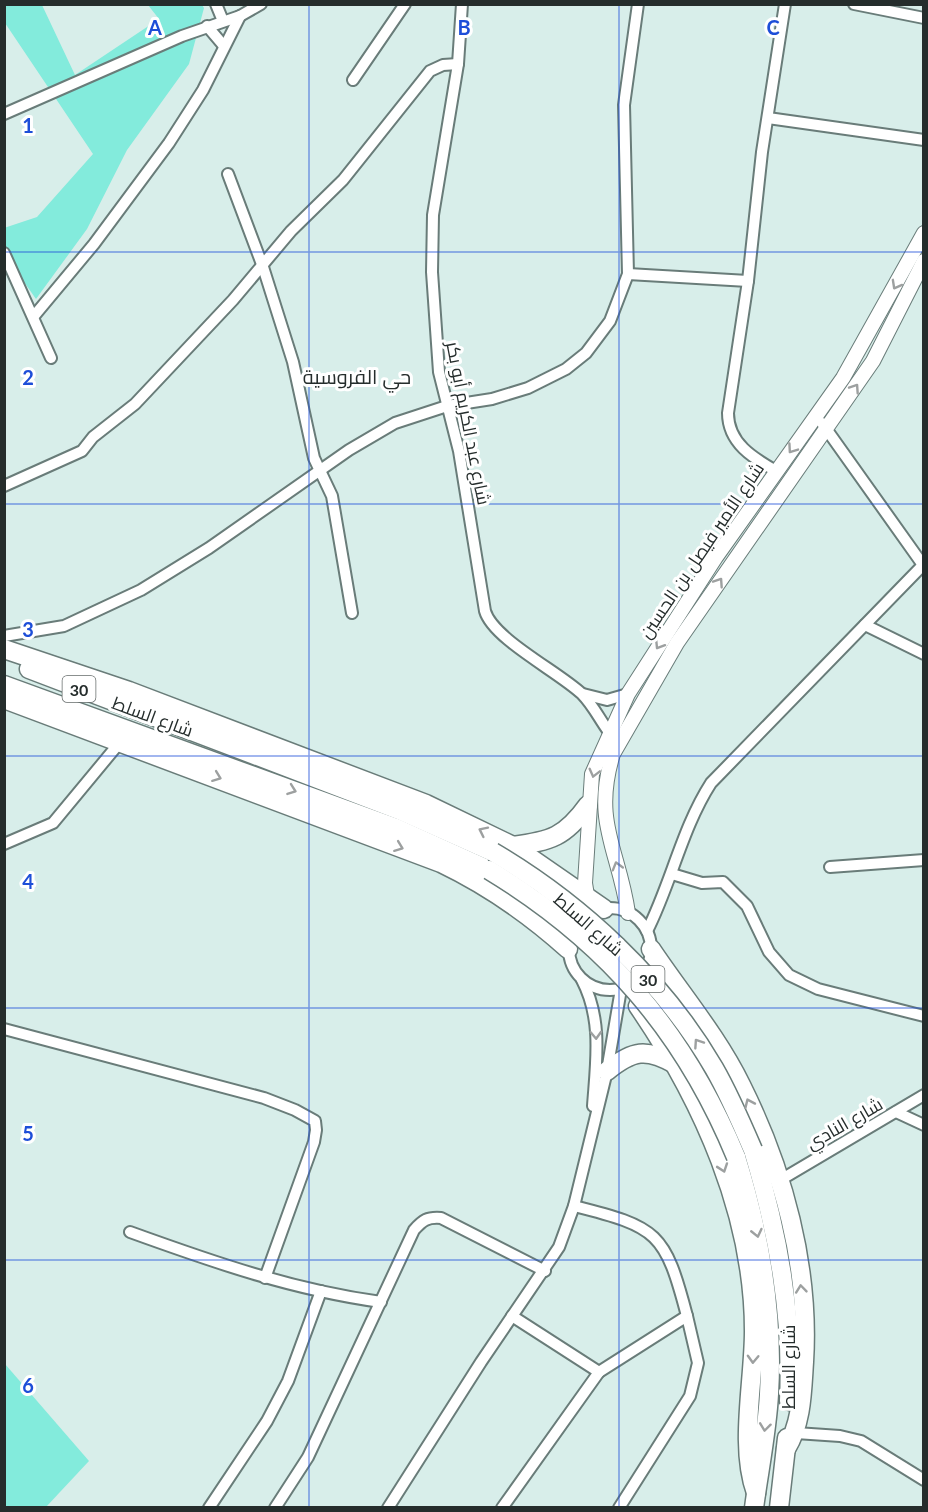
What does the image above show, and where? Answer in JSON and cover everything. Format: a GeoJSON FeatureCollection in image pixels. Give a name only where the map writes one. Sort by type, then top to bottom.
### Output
{"type":"FeatureCollection","features":[{"type":"Feature","properties":{"kind":"main road"},"geometry":{"type":"LineString","coordinates":[[4,649],[129,691],[206,723],[402,794],[513,846],[586,894],[597,911]]}},
{"type":"Feature","properties":{"kind":"main road","name":"شارع السلط"},"geometry":{"type":"LineString","coordinates":[[4,660],[408,813],[476,843],[540,883],[595,927],[665,999],[714,1068],[753,1150],[775,1228],[787,1308],[790,1379],[786,1449],[779,1508]]}},
{"type":"Feature","properties":{"kind":"main road","name":"شارع السلط"},"geometry":{"type":"LineString","coordinates":[[4,685],[442,846],[489,870],[536,900],[584,940],[655,1012],[698,1076],[736,1157],[760,1246],[769,1321],[769,1396],[755,1500]]}},
{"type":"Feature","properties":{"kind":"main road"},"geometry":{"type":"LineString","coordinates":[[4,699],[441,863],[508,900],[568,949]]}},
{"type":"Feature","properties":{"kind":"main road"},"geometry":{"type":"LineString","coordinates":[[513,846],[541,843],[559,836],[577,821],[588,805]]}},
{"type":"Feature","properties":{"kind":"main road"},"geometry":{"type":"LineString","coordinates":[[649,940],[741,1084],[782,1179],[801,1282],[805,1335],[796,1433],[786,1449]]}},
{"type":"Feature","properties":{"kind":"main road"},"geometry":{"type":"LineString","coordinates":[[623,988],[676,1064],[721,1162],[742,1236],[754,1329],[748,1461],[755,1500]]}},
{"type":"Feature","properties":{"kind":"main road"},"geometry":{"type":"LineString","coordinates":[[607,1071],[626,1057],[643,1052],[656,1054],[676,1064]]}},
{"type":"Feature","properties":{"kind":"street"},"geometry":{"type":"LineString","coordinates":[[216,4],[223,21]]}},
{"type":"Feature","properties":{"kind":"street"},"geometry":{"type":"LineString","coordinates":[[4,114],[207,26],[240,16],[261,4]]}},
{"type":"Feature","properties":{"kind":"street"},"geometry":{"type":"LineString","coordinates":[[353,80],[405,4]]}},
{"type":"Feature","properties":{"kind":"street","name":"شارع عبد الكريم أبو بكر"},"geometry":{"type":"LineString","coordinates":[[462,4],[458,64],[435,199],[431,237],[436,346],[447,406],[459,451],[486,615],[508,639],[582,694],[609,732]]}},
{"type":"Feature","properties":{"kind":"street"},"geometry":{"type":"LineString","coordinates":[[4,636],[64,626],[125,599],[209,548],[380,430],[447,406],[509,394],[547,380],[566,369],[598,340],[619,302],[628,274],[624,105],[638,4]]}},
{"type":"Feature","properties":{"kind":"street"},"geometry":{"type":"LineString","coordinates":[[776,471],[748,454],[729,428],[728,413],[785,4]]}},
{"type":"Feature","properties":{"kind":"street"},"geometry":{"type":"LineString","coordinates":[[854,4],[924,18]]}},
{"type":"Feature","properties":{"kind":"street"},"geometry":{"type":"LineString","coordinates":[[34,315],[94,244],[170,142],[203,90],[240,16]]}},
{"type":"Feature","properties":{"kind":"street"},"geometry":{"type":"LineString","coordinates":[[207,26],[224,45]]}},
{"type":"Feature","properties":{"kind":"street"},"geometry":{"type":"LineString","coordinates":[[4,486],[82,451],[93,437],[120,417],[156,383],[263,267],[291,231],[358,162],[430,71],[443,64],[458,64]]}},
{"type":"Feature","properties":{"kind":"street"},"geometry":{"type":"LineString","coordinates":[[768,118],[924,141]]}},
{"type":"Feature","properties":{"kind":"street"},"geometry":{"type":"LineString","coordinates":[[228,174],[263,267],[300,384],[312,452],[329,487],[334,506],[352,613]]}},
{"type":"Feature","properties":{"kind":"street","name":"شارع الأمير فيصل بن الحسين"},"geometry":{"type":"LineString","coordinates":[[586,894],[588,805],[592,774],[628,694],[716,557],[843,378],[924,233]]}},
{"type":"Feature","properties":{"kind":"street"},"geometry":{"type":"LineString","coordinates":[[4,253],[34,315],[51,358]]}},
{"type":"Feature","properties":{"kind":"street","name":"شارع الأمير فيصل بن الحسين"},"geometry":{"type":"LineString","coordinates":[[628,913],[605,820],[607,774],[613,754],[677,643],[873,361],[924,261]]}},
{"type":"Feature","properties":{"kind":"street"},"geometry":{"type":"LineString","coordinates":[[628,274],[748,282]]}},
{"type":"Feature","properties":{"kind":"street"},"geometry":{"type":"LineString","coordinates":[[582,980],[596,988],[623,988],[643,974],[649,940],[672,874],[696,812],[711,783],[923,564],[826,430],[817,414]]}},
{"type":"Feature","properties":{"kind":"street"},"geometry":{"type":"LineString","coordinates":[[865,625],[924,654]]}},
{"type":"Feature","properties":{"kind":"street","name":"شارع عبد الكريم أبو بكر"},"geometry":{"type":"LineString","coordinates":[[582,694],[608,700],[628,694]]}},
{"type":"Feature","properties":{"kind":"street"},"geometry":{"type":"LineString","coordinates":[[4,844],[53,823],[121,741]]}},
{"type":"Feature","properties":{"kind":"street"},"geometry":{"type":"LineString","coordinates":[[830,867],[924,860]]}},
{"type":"Feature","properties":{"kind":"street"},"geometry":{"type":"LineString","coordinates":[[672,874],[702,883],[723,882],[747,906],[770,952],[789,975],[818,989],[924,1016]]}},
{"type":"Feature","properties":{"kind":"street"},"geometry":{"type":"LineString","coordinates":[[591,1130],[597,1036],[594,1011],[582,980],[572,966],[568,949],[576,926],[597,911],[628,913],[649,940]]}},
{"type":"Feature","properties":{"kind":"street"},"geometry":{"type":"LineString","coordinates":[[388,1508],[559,1246],[574,1206],[607,1071],[623,988]]}},
{"type":"Feature","properties":{"kind":"street"},"geometry":{"type":"LineString","coordinates":[[4,1029],[264,1098],[295,1110],[315,1121],[314,1142],[265,1278]]}},
{"type":"Feature","properties":{"kind":"street","name":"شارع النادي"},"geometry":{"type":"LineString","coordinates":[[782,1179],[924,1095]]}},
{"type":"Feature","properties":{"kind":"street"},"geometry":{"type":"LineString","coordinates":[[896,1112],[924,1125]]}},
{"type":"Feature","properties":{"kind":"street"},"geometry":{"type":"LineString","coordinates":[[574,1206],[623,1219],[640,1226],[655,1238],[669,1257],[675,1270],[698,1363],[690,1396],[619,1508]]}},
{"type":"Feature","properties":{"kind":"street"},"geometry":{"type":"LineString","coordinates":[[275,1508],[308,1457],[414,1230],[423,1220],[431,1217],[441,1218],[545,1270]]}},
{"type":"Feature","properties":{"kind":"street"},"geometry":{"type":"LineString","coordinates":[[130,1232],[265,1278],[381,1302]]}},
{"type":"Feature","properties":{"kind":"street"},"geometry":{"type":"LineString","coordinates":[[209,1508],[267,1421],[288,1381],[321,1291]]}},
{"type":"Feature","properties":{"kind":"street"},"geometry":{"type":"LineString","coordinates":[[512,1316],[599,1372]]}},
{"type":"Feature","properties":{"kind":"street"},"geometry":{"type":"LineString","coordinates":[[502,1508],[599,1372],[687,1316]]}},
{"type":"Feature","properties":{"kind":"street"},"geometry":{"type":"LineString","coordinates":[[796,1433],[840,1436],[861,1442],[924,1480]]}},
{"type":"Feature","properties":{"kind":"green space"},"geometry":{"type":"Polygon","coordinates":[[[5,5],[42,5],[75,75],[159,19],[148,5],[202,5],[204,8],[189,64],[127,150],[87,229],[36,299],[5,255],[4,228],[37,217],[93,154],[5,23],[5,5]]]}},
{"type":"Feature","properties":{"kind":"green space"},"geometry":{"type":"Polygon","coordinates":[[[5,1364],[89,1461],[46,1507],[5,1507],[5,1364]]]}},
{"type":"Feature","properties":{"kind":"district","name":"حي الفروسية"},"geometry":{"type":"Point","coordinates":[357,376]}}]}
